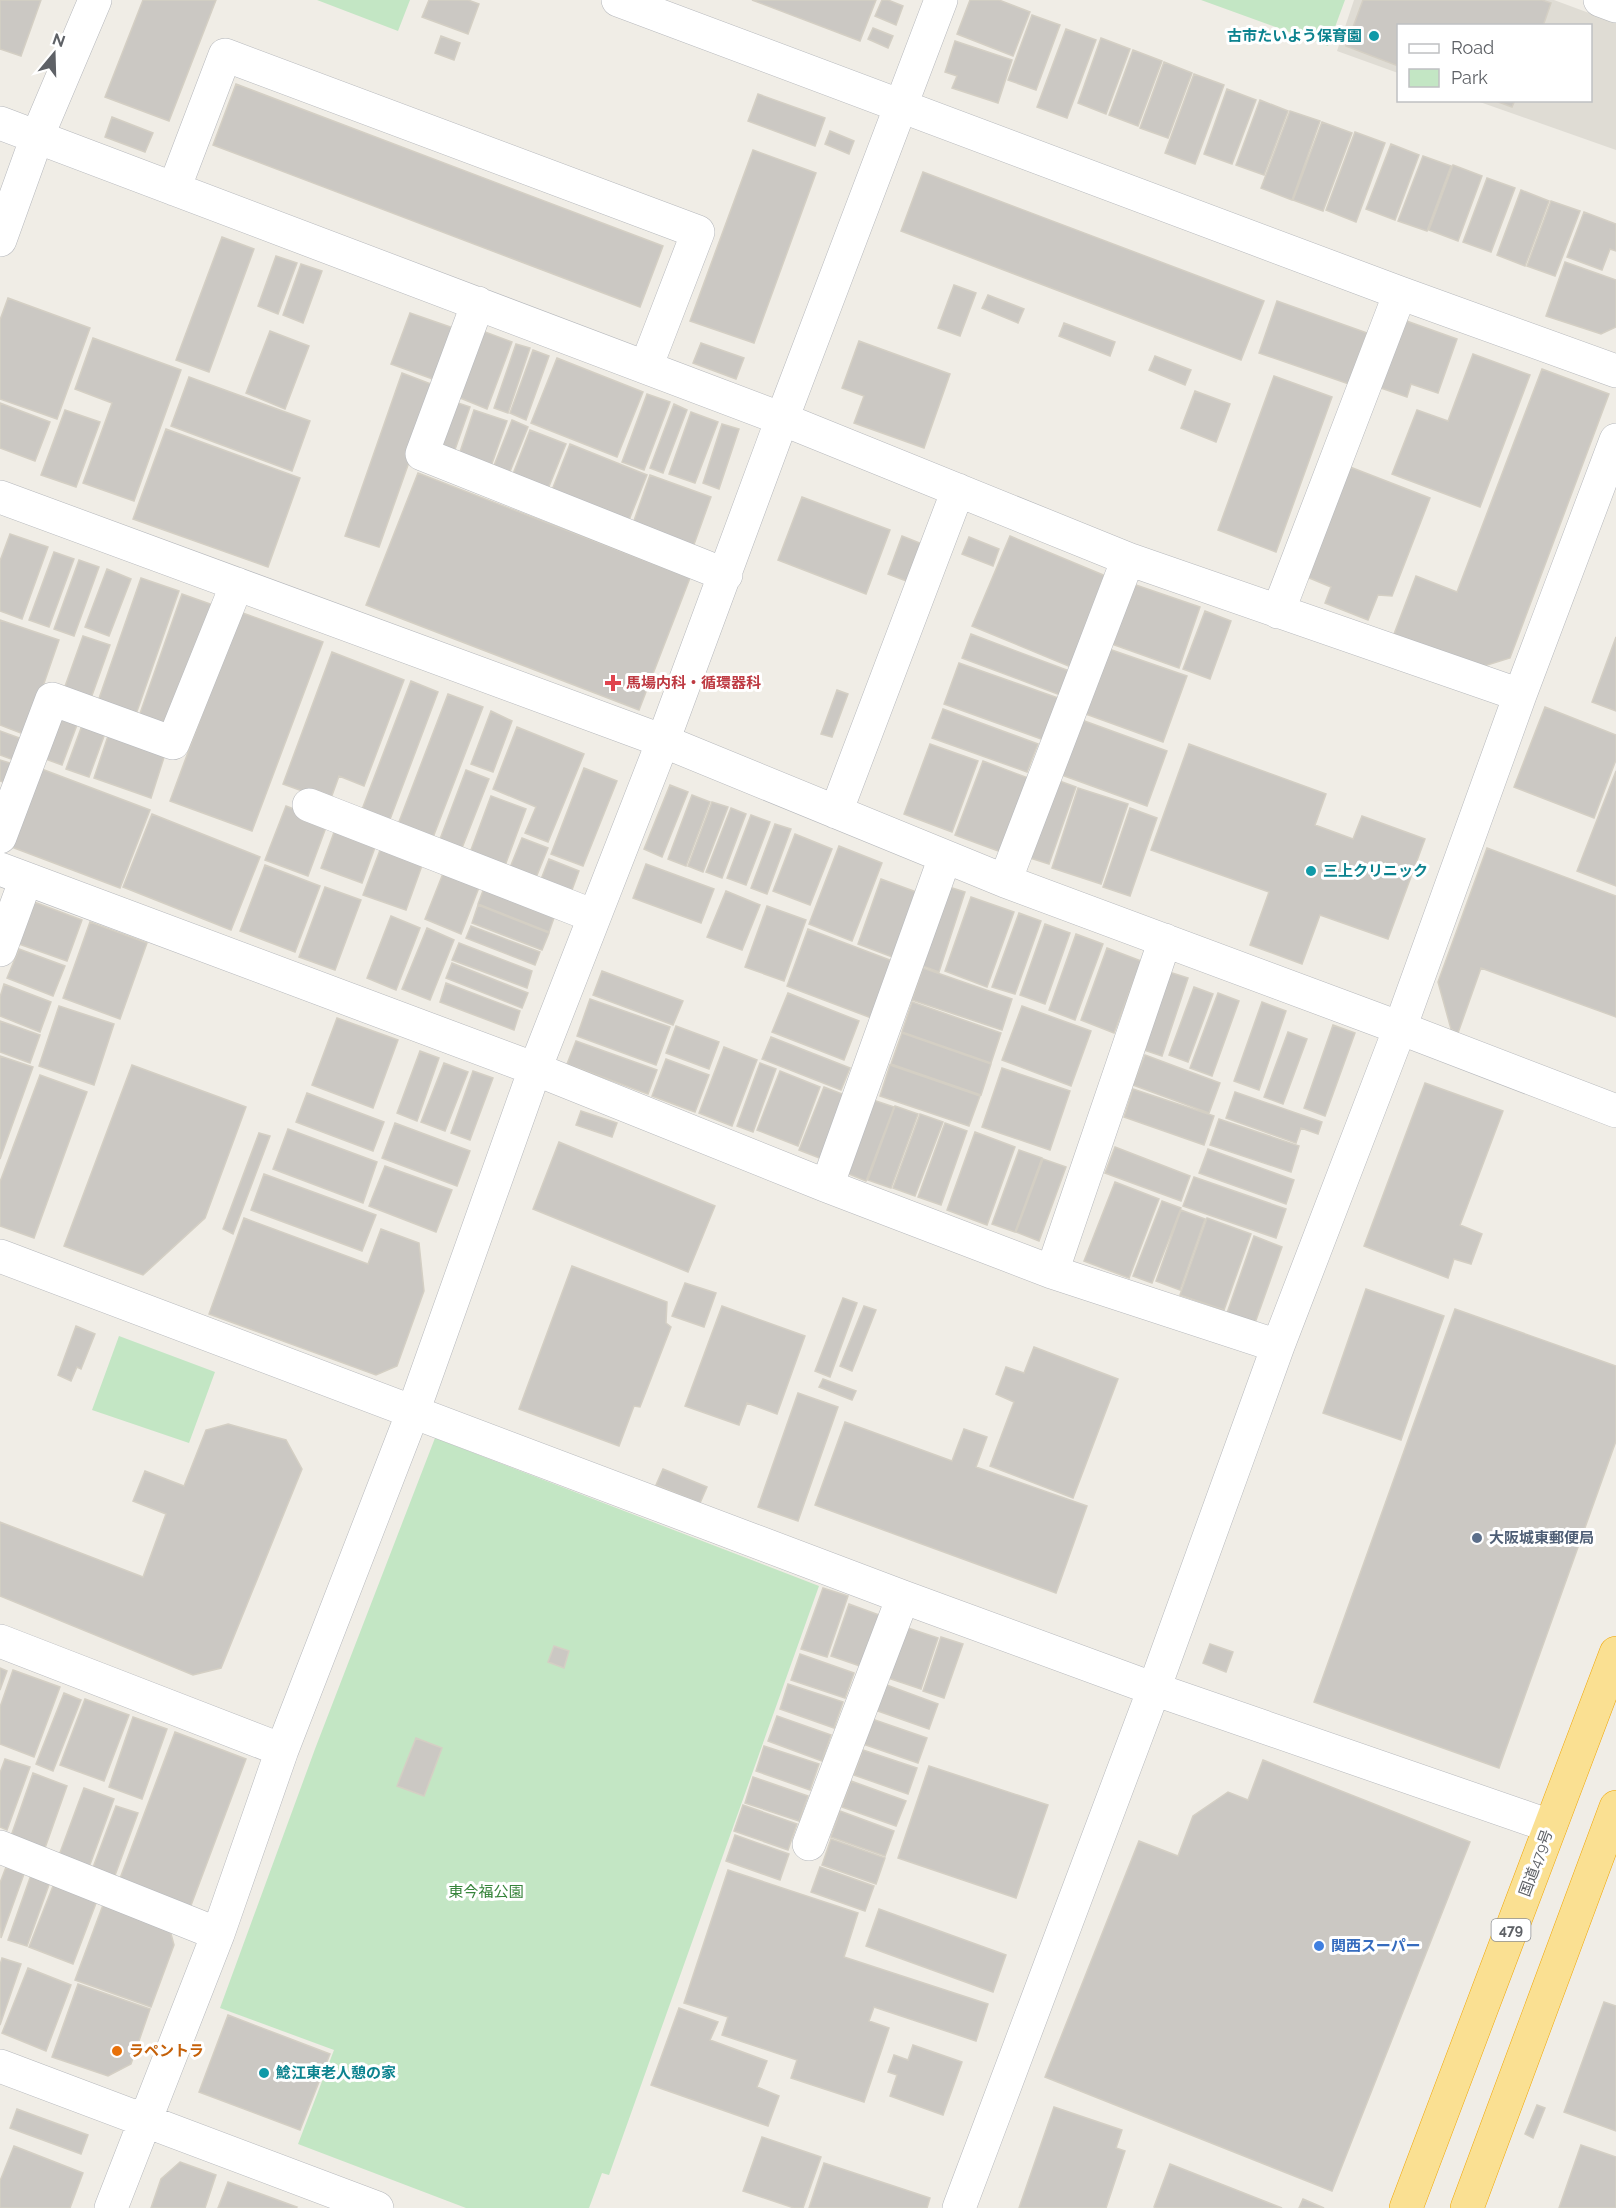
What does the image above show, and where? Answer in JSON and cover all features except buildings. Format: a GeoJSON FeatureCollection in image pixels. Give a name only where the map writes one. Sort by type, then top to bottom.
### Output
{"type":"FeatureCollection","features":[{"type":"Feature","properties":{"kind":"highway","name":"国道479号"},"geometry":{"type":"LineString","coordinates":[[1406,2208],[1616,1653]]}},
{"type":"Feature","properties":{"kind":"highway"},"geometry":{"type":"LineString","coordinates":[[1467,2208],[1608,1850],[1616,1807]]}},
{"type":"Feature","properties":{"kind":"street"},"geometry":{"type":"LineString","coordinates":[[0,240],[38,137],[95,0]]}},
{"type":"Feature","properties":{"kind":"street"},"geometry":{"type":"LineString","coordinates":[[618,0],[1400,293],[1616,371]]}},
{"type":"Feature","properties":{"kind":"street"},"geometry":{"type":"LineString","coordinates":[[111,2208],[218,1934],[282,1750],[413,1412],[535,1069],[663,741],[941,0]]}},
{"type":"Feature","properties":{"kind":"street"},"geometry":{"type":"LineString","coordinates":[[1600,0],[1616,6]]}},
{"type":"Feature","properties":{"kind":"street"},"geometry":{"type":"LineString","coordinates":[[174,189],[225,55],[698,232],[646,367]]}},
{"type":"Feature","properties":{"kind":"street"},"geometry":{"type":"LineString","coordinates":[[0,123],[782,419],[1128,559],[1520,695]]}},
{"type":"Feature","properties":{"kind":"street"},"geometry":{"type":"LineString","coordinates":[[1278,612],[1400,293]]}},
{"type":"Feature","properties":{"kind":"street"},"geometry":{"type":"LineString","coordinates":[[478,303],[422,454],[726,574]]}},
{"type":"Feature","properties":{"kind":"street"},"geometry":{"type":"LineString","coordinates":[[959,2208],[1154,1689],[1278,1346],[1400,1028],[1520,695],[1616,440]]}},
{"type":"Feature","properties":{"kind":"street"},"geometry":{"type":"LineString","coordinates":[[836,812],[958,490]]}},
{"type":"Feature","properties":{"kind":"street"},"geometry":{"type":"LineString","coordinates":[[0,497],[663,741],[1005,881],[1616,1111]]}},
{"type":"Feature","properties":{"kind":"street"},"geometry":{"type":"LineString","coordinates":[[1005,881],[1128,559]]}},
{"type":"Feature","properties":{"kind":"street"},"geometry":{"type":"LineString","coordinates":[[0,837],[52,699],[173,743],[237,584]]}},
{"type":"Feature","properties":{"kind":"street"},"geometry":{"type":"LineString","coordinates":[[309,805],[594,916]]}},
{"type":"Feature","properties":{"kind":"street"},"geometry":{"type":"LineString","coordinates":[[827,1186],[945,857]]}},
{"type":"Feature","properties":{"kind":"street"},"geometry":{"type":"LineString","coordinates":[[0,950],[13,874],[535,1069],[827,1186],[1052,1272],[1278,1346]]}},
{"type":"Feature","properties":{"kind":"street"},"geometry":{"type":"LineString","coordinates":[[1052,1272],[1165,940]]}},
{"type":"Feature","properties":{"kind":"street"},"geometry":{"type":"LineString","coordinates":[[0,1256],[903,1597],[1154,1689],[1550,1826]]}},
{"type":"Feature","properties":{"kind":"street"},"geometry":{"type":"LineString","coordinates":[[809,1844],[903,1597]]}},
{"type":"Feature","properties":{"kind":"street"},"geometry":{"type":"LineString","coordinates":[[0,1641],[282,1750]]}},
{"type":"Feature","properties":{"kind":"street"},"geometry":{"type":"LineString","coordinates":[[0,1847],[218,1934]]}},
{"type":"Feature","properties":{"kind":"street"},"geometry":{"type":"LineString","coordinates":[[1,2072],[144,2122],[317,2198],[376,2208]]}},
{"type":"Feature","properties":{"kind":"shaded area"},"geometry":{"type":"Polygon","coordinates":[[[1354,0],[1554,0],[1616,23],[1616,150],[1480,102],[1592,102],[1592,24],[1397,24],[1397,73],[1337,51],[1354,0]]]}},
{"type":"Feature","properties":{"kind":"green space"},"geometry":{"type":"Polygon","coordinates":[[[317,0],[410,0],[398,31],[317,0]]]}},
{"type":"Feature","properties":{"kind":"green space"},"geometry":{"type":"Polygon","coordinates":[[[1201,0],[1345,0],[1328,46],[1201,0]]]}},
{"type":"Feature","properties":{"kind":"green space"},"geometry":{"type":"Polygon","coordinates":[[[119,1336],[215,1372],[189,1443],[92,1410],[119,1336]]]}},
{"type":"Feature","properties":{"kind":"green space","name":"東今福公園"},"geometry":{"type":"Polygon","coordinates":[[[435,1438],[819,1586],[609,2175],[602,2173],[589,2208],[466,2208],[298,2144],[334,2050],[220,2008],[315,1749],[435,1438]]]}},
{"type":"Feature","properties":{"kind":"place","name":"古市たいよう保育園"},"geometry":{"type":"Point","coordinates":[1374,36]}},
{"type":"Feature","properties":{"kind":"place","name":"馬場内科・循環器科"},"geometry":{"type":"Point","coordinates":[613,683]}},
{"type":"Feature","properties":{"kind":"place","name":"三上クリニック"},"geometry":{"type":"Point","coordinates":[1311,871]}},
{"type":"Feature","properties":{"kind":"place","name":"大阪城東郵便局"},"geometry":{"type":"Point","coordinates":[1477,1538]}},
{"type":"Feature","properties":{"kind":"place","name":"関西スーパー"},"geometry":{"type":"Point","coordinates":[1319,1946]}},
{"type":"Feature","properties":{"kind":"place","name":"ラペントラ"},"geometry":{"type":"Point","coordinates":[117,2051]}},
{"type":"Feature","properties":{"kind":"place","name":"鯰江東老人憩の家"},"geometry":{"type":"Point","coordinates":[264,2073]}}]}
